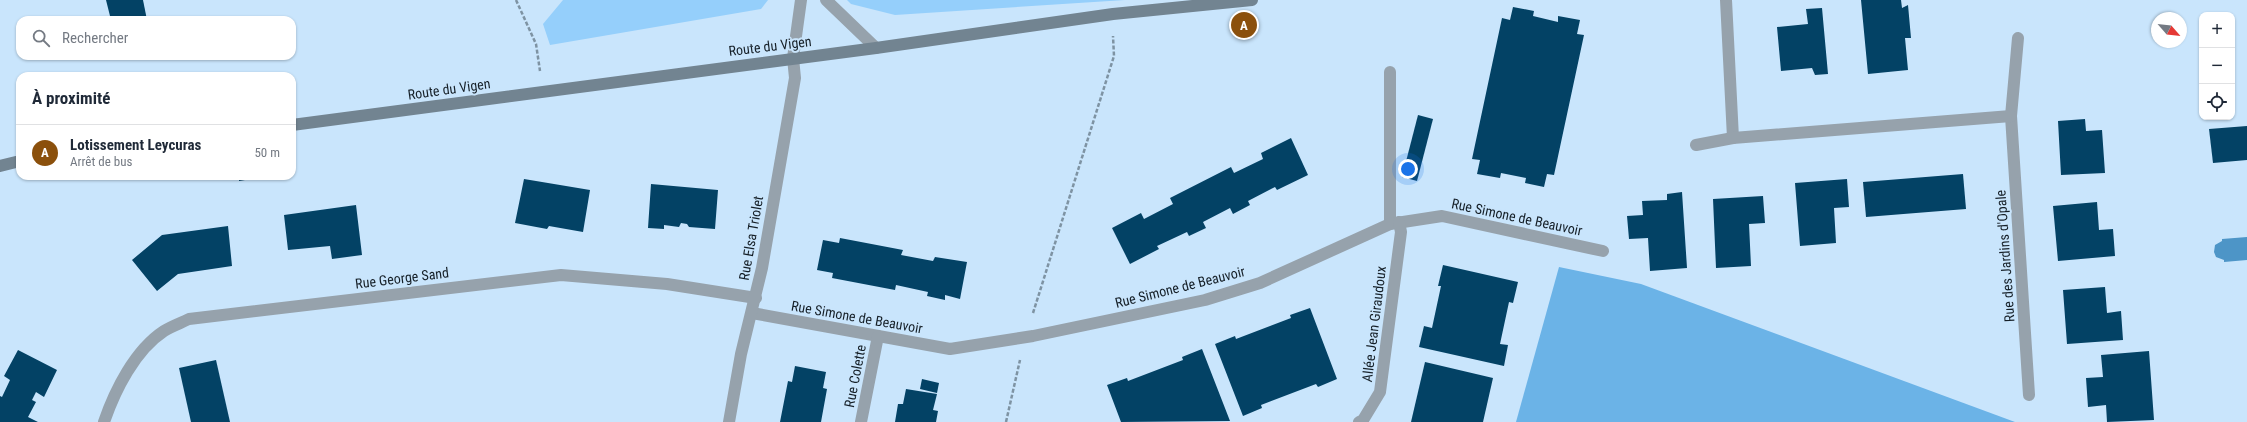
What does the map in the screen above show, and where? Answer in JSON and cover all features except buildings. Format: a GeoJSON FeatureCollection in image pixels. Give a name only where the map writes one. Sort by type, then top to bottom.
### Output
{"type":"FeatureCollection","features":[{"type":"Feature","properties":{"kind":"street","name":"Rue Elsa Triolet"},"geometry":{"type":"LineString","coordinates":[[729,422],[741,354],[756,298],[795,78],[793,58],[801,0]]}},
{"type":"Feature","properties":{"kind":"street"},"geometry":{"type":"LineString","coordinates":[[826,0],[876,48]]}},
{"type":"Feature","properties":{"kind":"street","name":"Route du Vigen"},"geometry":{"type":"LineString","coordinates":[[296,124],[876,48],[1113,14],[1252,0]]}},
{"type":"Feature","properties":{"kind":"street"},"geometry":{"type":"LineString","coordinates":[[1726,0],[1733,138]]}},
{"type":"Feature","properties":{"kind":"street","name":"Rue des Jardins d'Opale"},"geometry":{"type":"LineString","coordinates":[[2018,38],[2011,116],[2029,396]]}},
{"type":"Feature","properties":{"kind":"street","name":"Allée Jean Giraudoux"},"geometry":{"type":"LineString","coordinates":[[1359,422],[1363,420],[1380,392],[1401,232],[1395,223],[1390,72]]}},
{"type":"Feature","properties":{"kind":"street"},"geometry":{"type":"LineString","coordinates":[[1696,145],[1733,138],[2011,116]]}},
{"type":"Feature","properties":{"kind":"street"},"geometry":{"type":"LineString","coordinates":[[0,166],[16,162]]}},
{"type":"Feature","properties":{"kind":"street","name":"Rue Simone de Beauvoir"},"geometry":{"type":"LineString","coordinates":[[752,313],[950,349],[1025,337],[1205,300],[1260,283],[1395,223],[1442,216],[1603,251]]}},
{"type":"Feature","properties":{"kind":"street","name":"Rue George Sand"},"geometry":{"type":"LineString","coordinates":[[104,422],[111,402],[140,353],[164,331],[189,319],[561,275],[667,284],[756,298]]}},
{"type":"Feature","properties":{"kind":"street","name":"Rue Colette"},"geometry":{"type":"LineString","coordinates":[[861,422],[878,336]]}},
{"type":"Feature","properties":{"kind":"path"},"geometry":{"type":"LineString","coordinates":[[516,0],[536,44],[544,91]]}},
{"type":"Feature","properties":{"kind":"path"},"geometry":{"type":"LineString","coordinates":[[1006,422],[1025,337],[1114,56],[1113,14]]}},
{"type":"Feature","properties":{"kind":"shaded area"},"geometry":{"type":"Polygon","coordinates":[[[563,0],[768,0],[761,9],[550,45],[543,24],[563,0]]]}},
{"type":"Feature","properties":{"kind":"shaded area"},"geometry":{"type":"Polygon","coordinates":[[[847,0],[1125,0],[895,15],[851,4],[847,0]]]}},
{"type":"Feature","properties":{"kind":"shaded area"},"geometry":{"type":"Polygon","coordinates":[[[2247,237],[2247,260],[2224,262],[2224,260],[2216,257],[2214,252],[2215,245],[2222,241],[2222,239],[2247,237]]]}},
{"type":"Feature","properties":{"kind":"shaded area"},"geometry":{"type":"Polygon","coordinates":[[[1559,267],[1641,284],[2015,422],[1516,422],[1559,267]]]}},
{"type":"Feature","properties":{"kind":"place","name":"Lotissement Leycuras"},"geometry":{"type":"Point","coordinates":[1244,25]}}]}
